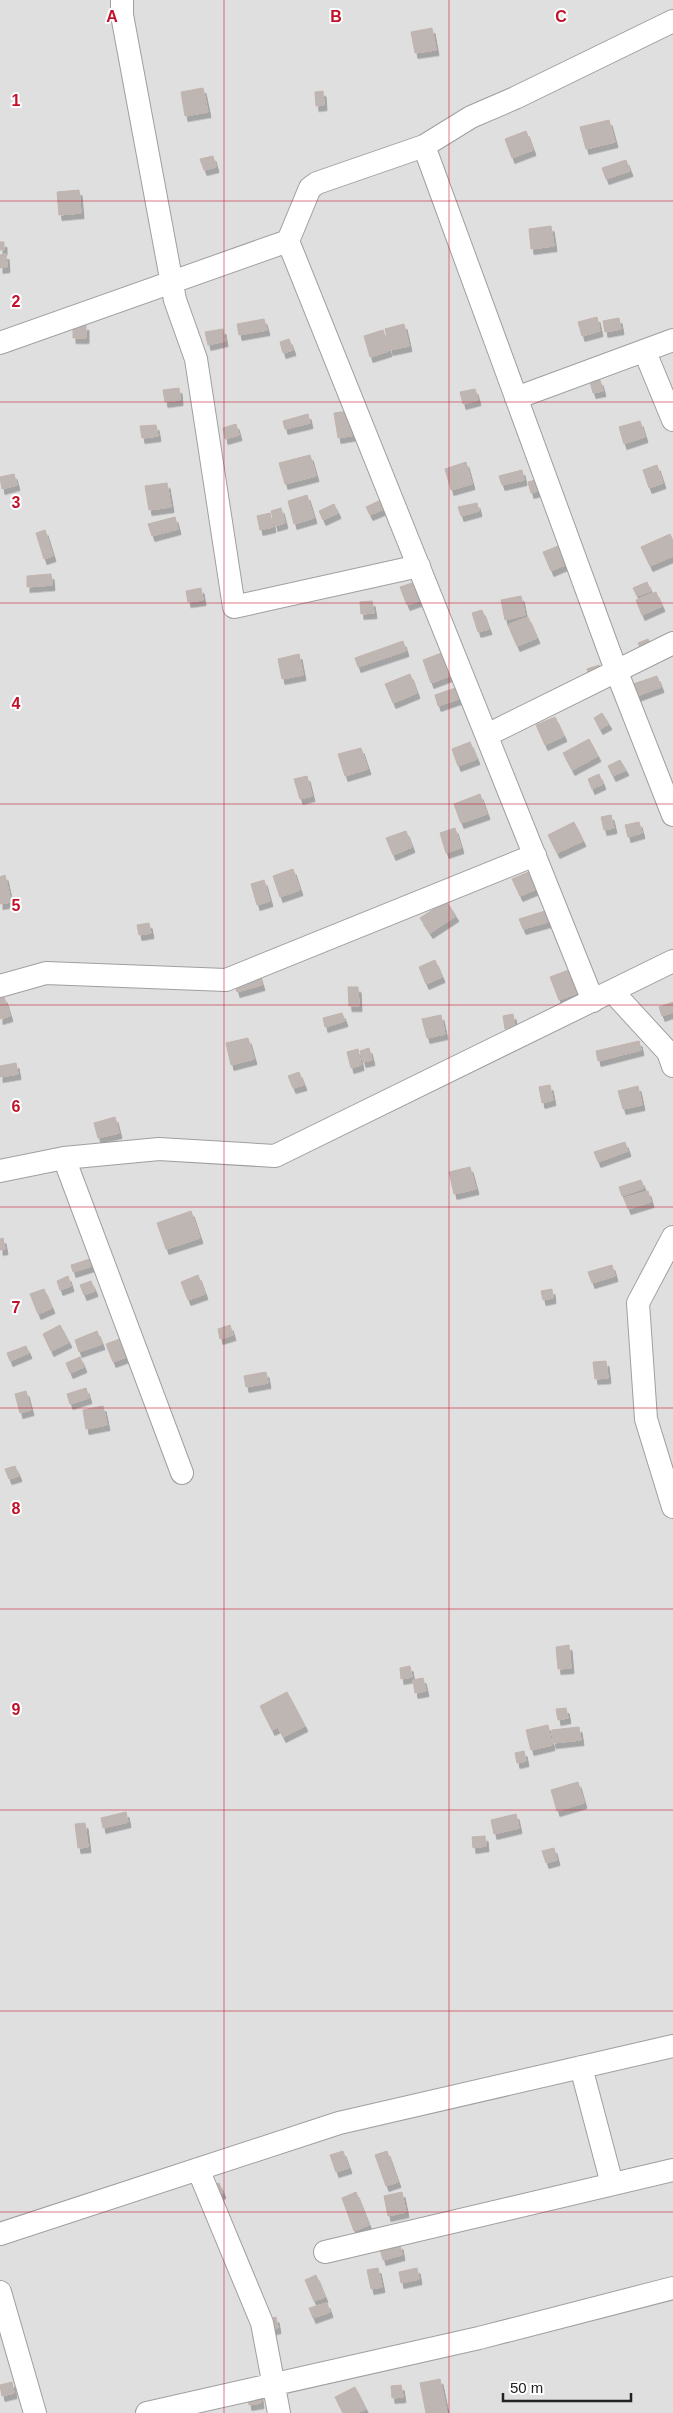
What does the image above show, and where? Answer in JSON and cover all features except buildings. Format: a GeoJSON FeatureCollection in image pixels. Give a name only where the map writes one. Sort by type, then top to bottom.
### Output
{"type":"FeatureCollection","features":[{"type":"Feature","properties":{"kind":"street"},"geometry":{"type":"LineString","coordinates":[[122,0],[122,15],[175,300],[196,359],[234,607],[419,566]]}},
{"type":"Feature","properties":{"kind":"street"},"geometry":{"type":"LineString","coordinates":[[673,22],[515,98],[471,116],[424,146],[317,183],[310,188],[288,241],[535,855],[603,996],[668,1052],[673,1066]]}},
{"type":"Feature","properties":{"kind":"street"},"geometry":{"type":"LineString","coordinates":[[424,146],[616,670],[673,815]]}},
{"type":"Feature","properties":{"kind":"street"},"geometry":{"type":"LineString","coordinates":[[0,343],[288,241]]}},
{"type":"Feature","properties":{"kind":"street"},"geometry":{"type":"LineString","coordinates":[[516,398],[645,352],[673,340]]}},
{"type":"Feature","properties":{"kind":"street"},"geometry":{"type":"LineString","coordinates":[[645,352],[673,420]]}},
{"type":"Feature","properties":{"kind":"street"},"geometry":{"type":"LineString","coordinates":[[487,735],[673,643]]}},
{"type":"Feature","properties":{"kind":"street"},"geometry":{"type":"LineString","coordinates":[[0,986],[46,973],[226,980],[535,855]]}},
{"type":"Feature","properties":{"kind":"street"},"geometry":{"type":"LineString","coordinates":[[0,1170],[64,1158],[159,1149],[275,1156],[673,961]]}},
{"type":"Feature","properties":{"kind":"street"},"geometry":{"type":"LineString","coordinates":[[64,1158],[182,1473]]}},
{"type":"Feature","properties":{"kind":"street"},"geometry":{"type":"LineString","coordinates":[[673,1237],[638,1303],[646,1419],[673,1507]]}},
{"type":"Feature","properties":{"kind":"street"},"geometry":{"type":"LineString","coordinates":[[0,2234],[339,2123],[673,2046]]}},
{"type":"Feature","properties":{"kind":"street"},"geometry":{"type":"LineString","coordinates":[[581,2067],[612,2184]]}},
{"type":"Feature","properties":{"kind":"street"},"geometry":{"type":"LineString","coordinates":[[198,2169],[262,2324],[279,2413]]}},
{"type":"Feature","properties":{"kind":"street"},"geometry":{"type":"LineString","coordinates":[[325,2252],[673,2170]]}},
{"type":"Feature","properties":{"kind":"street"},"geometry":{"type":"LineString","coordinates":[[147,2413],[478,2338],[673,2288]]}},
{"type":"Feature","properties":{"kind":"street"},"geometry":{"type":"LineString","coordinates":[[0,2292],[35,2413]]}},
{"type":"Feature","properties":{"kind":"shaded area"},"geometry":{"type":"Polygon","coordinates":[[[0,0],[673,0],[673,2413],[0,2413],[0,0]]]}}]}
